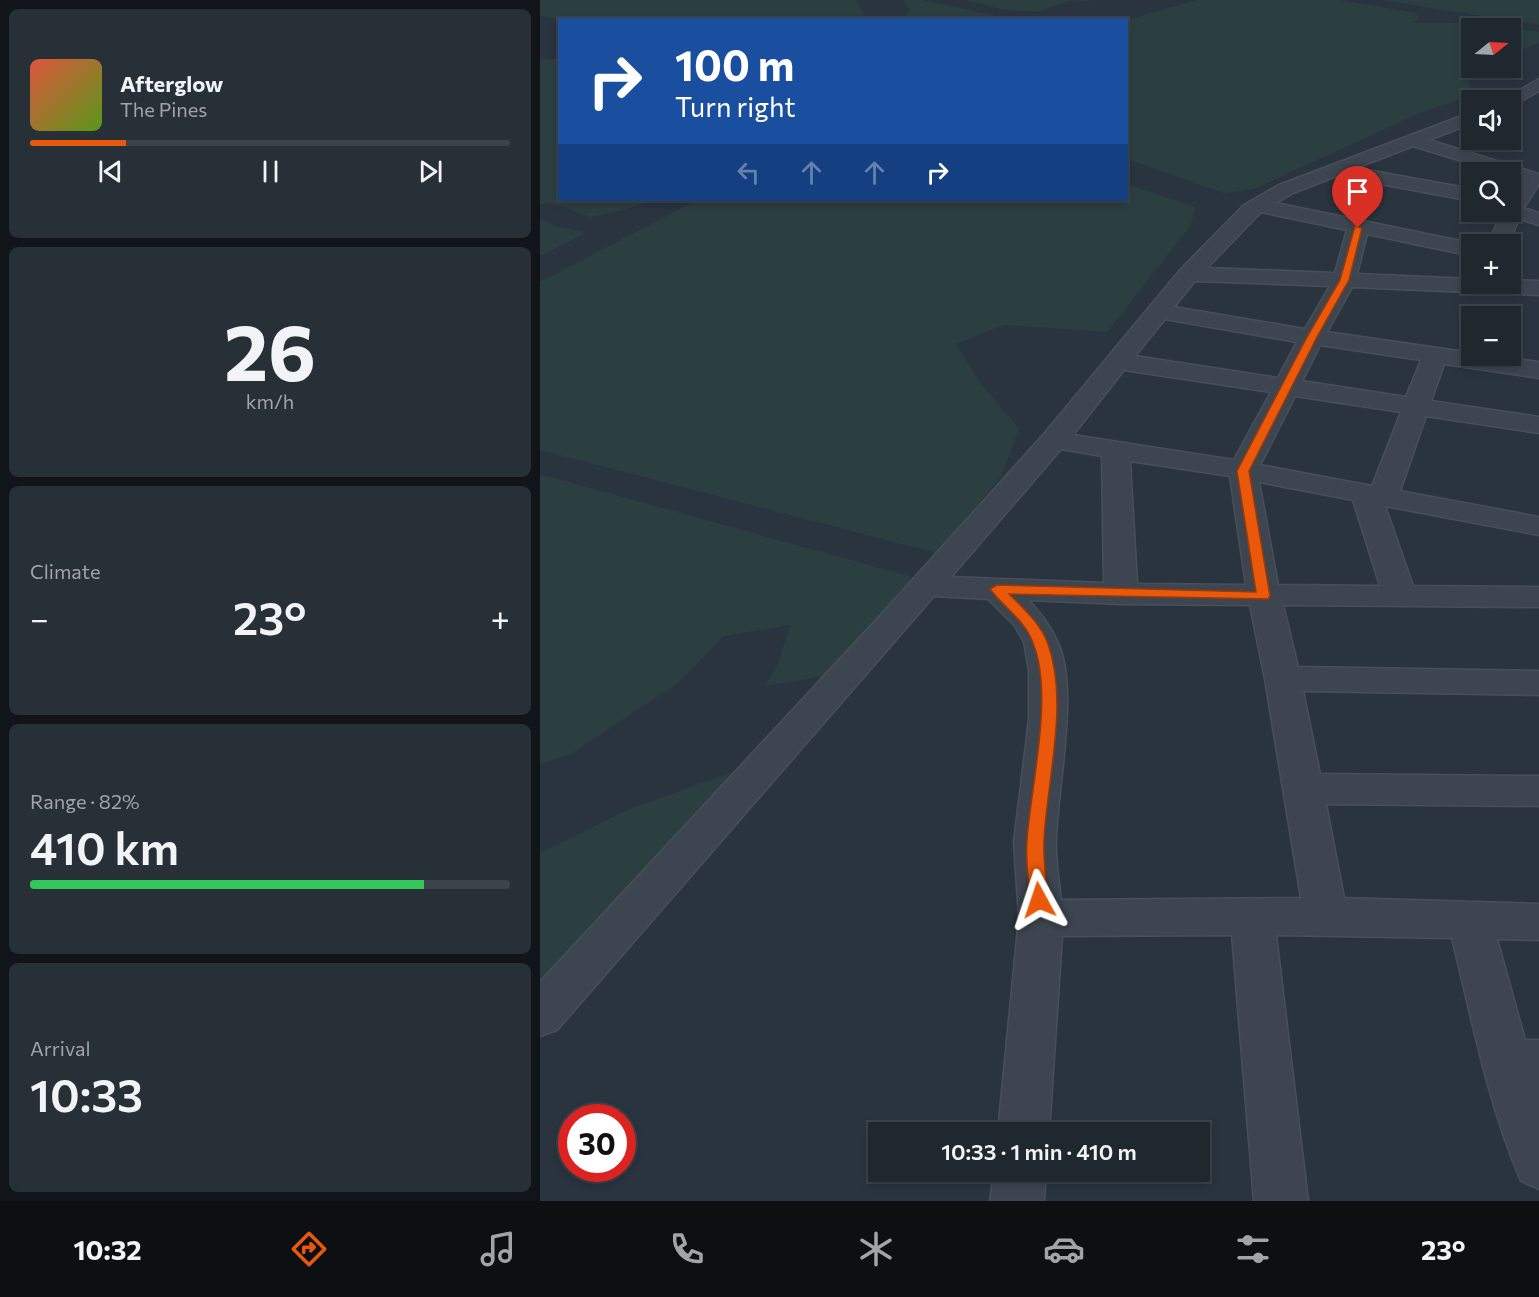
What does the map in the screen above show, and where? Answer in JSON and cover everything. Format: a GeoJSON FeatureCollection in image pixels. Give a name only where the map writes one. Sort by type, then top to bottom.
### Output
{"type":"FeatureCollection","features":[{"type":"Feature","properties":{"kind":"street"},"geometry":{"type":"LineString","coordinates":[[1524,98],[1539,84]]}},
{"type":"Feature","properties":{"kind":"street"},"geometry":{"type":"LineString","coordinates":[[540,1015],[1054,440],[1189,274],[1257,205],[1286,189],[1461,121]]}},
{"type":"Feature","properties":{"kind":"street"},"geometry":{"type":"LineString","coordinates":[[1413,140],[1537,178],[1521,196]]}},
{"type":"Feature","properties":{"kind":"street"},"geometry":{"type":"LineString","coordinates":[[1334,170],[1461,193]]}},
{"type":"Feature","properties":{"kind":"street"},"geometry":{"type":"LineString","coordinates":[[1257,205],[1461,248]]}},
{"type":"Feature","properties":{"kind":"street"},"geometry":{"type":"LineString","coordinates":[[1521,209],[1539,219]]}},
{"type":"Feature","properties":{"kind":"street"},"geometry":{"type":"LineString","coordinates":[[1326,916],[1283,680],[1264,596],[1243,471],[1344,280],[1358,228]]}},
{"type":"Feature","properties":{"kind":"street"},"geometry":{"type":"LineString","coordinates":[[1189,274],[1461,283]]}},
{"type":"Feature","properties":{"kind":"street"},"geometry":{"type":"LineString","coordinates":[[1521,287],[1539,288]]}},
{"type":"Feature","properties":{"kind":"street"},"geometry":{"type":"LineString","coordinates":[[1159,311],[1312,337],[1539,370]]}},
{"type":"Feature","properties":{"kind":"street"},"geometry":{"type":"LineString","coordinates":[[1400,597],[1375,495],[1416,405],[1435,355]]}},
{"type":"Feature","properties":{"kind":"street"},"geometry":{"type":"LineString","coordinates":[[1117,361],[1539,425]]}},
{"type":"Feature","properties":{"kind":"street"},"geometry":{"type":"LineString","coordinates":[[1054,440],[1243,471],[1539,526]]}},
{"type":"Feature","properties":{"kind":"street"},"geometry":{"type":"LineString","coordinates":[[1116,450],[1121,594]]}},
{"type":"Feature","properties":{"kind":"street"},"geometry":{"type":"LineString","coordinates":[[924,586],[1121,594],[1539,597]]}},
{"type":"Feature","properties":{"kind":"street"},"geometry":{"type":"LineString","coordinates":[[997,589],[1028,620],[1041,642],[1047,670],[1048,720],[1035,842],[1041,918],[1024,1122]]}},
{"type":"Feature","properties":{"kind":"street"},"geometry":{"type":"LineString","coordinates":[[1283,680],[1539,683]]}},
{"type":"Feature","properties":{"kind":"street"},"geometry":{"type":"LineString","coordinates":[[1303,789],[1539,791]]}},
{"type":"Feature","properties":{"kind":"street"},"geometry":{"type":"LineString","coordinates":[[1041,918],[1326,916],[1539,922]]}},
{"type":"Feature","properties":{"kind":"street"},"geometry":{"type":"LineString","coordinates":[[1252,917],[1281,1201]]}},
{"type":"Feature","properties":{"kind":"street"},"geometry":{"type":"LineString","coordinates":[[1470,921],[1523,1062],[1539,1163]]}},
{"type":"Feature","properties":{"kind":"street"},"geometry":{"type":"LineString","coordinates":[[1017,1201],[1019,1182]]}},
{"type":"Feature","properties":{"kind":"green space"},"geometry":{"type":"Polygon","coordinates":[[[540,0],[856,0],[866,18],[558,19],[540,16],[540,0]]]}},
{"type":"Feature","properties":{"kind":"green space"},"geometry":{"type":"Polygon","coordinates":[[[903,0],[923,0],[1005,18],[905,18],[910,9],[903,0]]]}},
{"type":"Feature","properties":{"kind":"green space"},"geometry":{"type":"Polygon","coordinates":[[[965,0],[1106,0],[1069,1],[1037,12],[1000,9],[965,0]]]}},
{"type":"Feature","properties":{"kind":"green space"},"geometry":{"type":"Polygon","coordinates":[[[1196,0],[1339,0],[1417,13],[1419,17],[1413,23],[1461,23],[1461,78],[1468,78],[1470,86],[1469,90],[1461,90],[1461,99],[1420,113],[1254,189],[1224,193],[1128,159],[1128,20],[1196,0]]]}},
{"type":"Feature","properties":{"kind":"green space"},"geometry":{"type":"Polygon","coordinates":[[[1382,0],[1539,0],[1539,25],[1521,22],[1521,18],[1495,18],[1382,0]]]}},
{"type":"Feature","properties":{"kind":"green space"},"geometry":{"type":"Polygon","coordinates":[[[1521,29],[1539,32],[1539,43],[1521,50],[1521,29]]]}},
{"type":"Feature","properties":{"kind":"green space"},"geometry":{"type":"Polygon","coordinates":[[[540,59],[558,59],[558,201],[649,201],[628,209],[591,217],[547,202],[540,205],[540,59]]]}},
{"type":"Feature","properties":{"kind":"green space"},"geometry":{"type":"Polygon","coordinates":[[[1128,184],[1195,207],[1191,225],[1107,332],[1004,325],[956,344],[979,381],[1019,429],[1001,477],[936,553],[540,450],[540,282],[695,201],[1128,201],[1128,184]]]}},
{"type":"Feature","properties":{"kind":"green space"},"geometry":{"type":"Polygon","coordinates":[[[540,219],[555,226],[586,233],[540,256],[540,219]]]}},
{"type":"Feature","properties":{"kind":"green space"},"geometry":{"type":"Polygon","coordinates":[[[540,474],[912,577],[849,664],[823,676],[765,686],[778,664],[790,625],[724,636],[678,683],[571,754],[540,764],[540,474]]]}},
{"type":"Feature","properties":{"kind":"green space"},"geometry":{"type":"Polygon","coordinates":[[[752,765],[540,988],[540,853],[627,810],[752,765]]]}},
{"type":"Feature","properties":{"kind":"route"},"geometry":{"type":"LineString","coordinates":[[1039,900],[1035,842],[1048,720],[1047,670],[1041,642],[1028,620],[997,589],[1264,596],[1243,471],[1344,280],[1358,228]]}}]}
